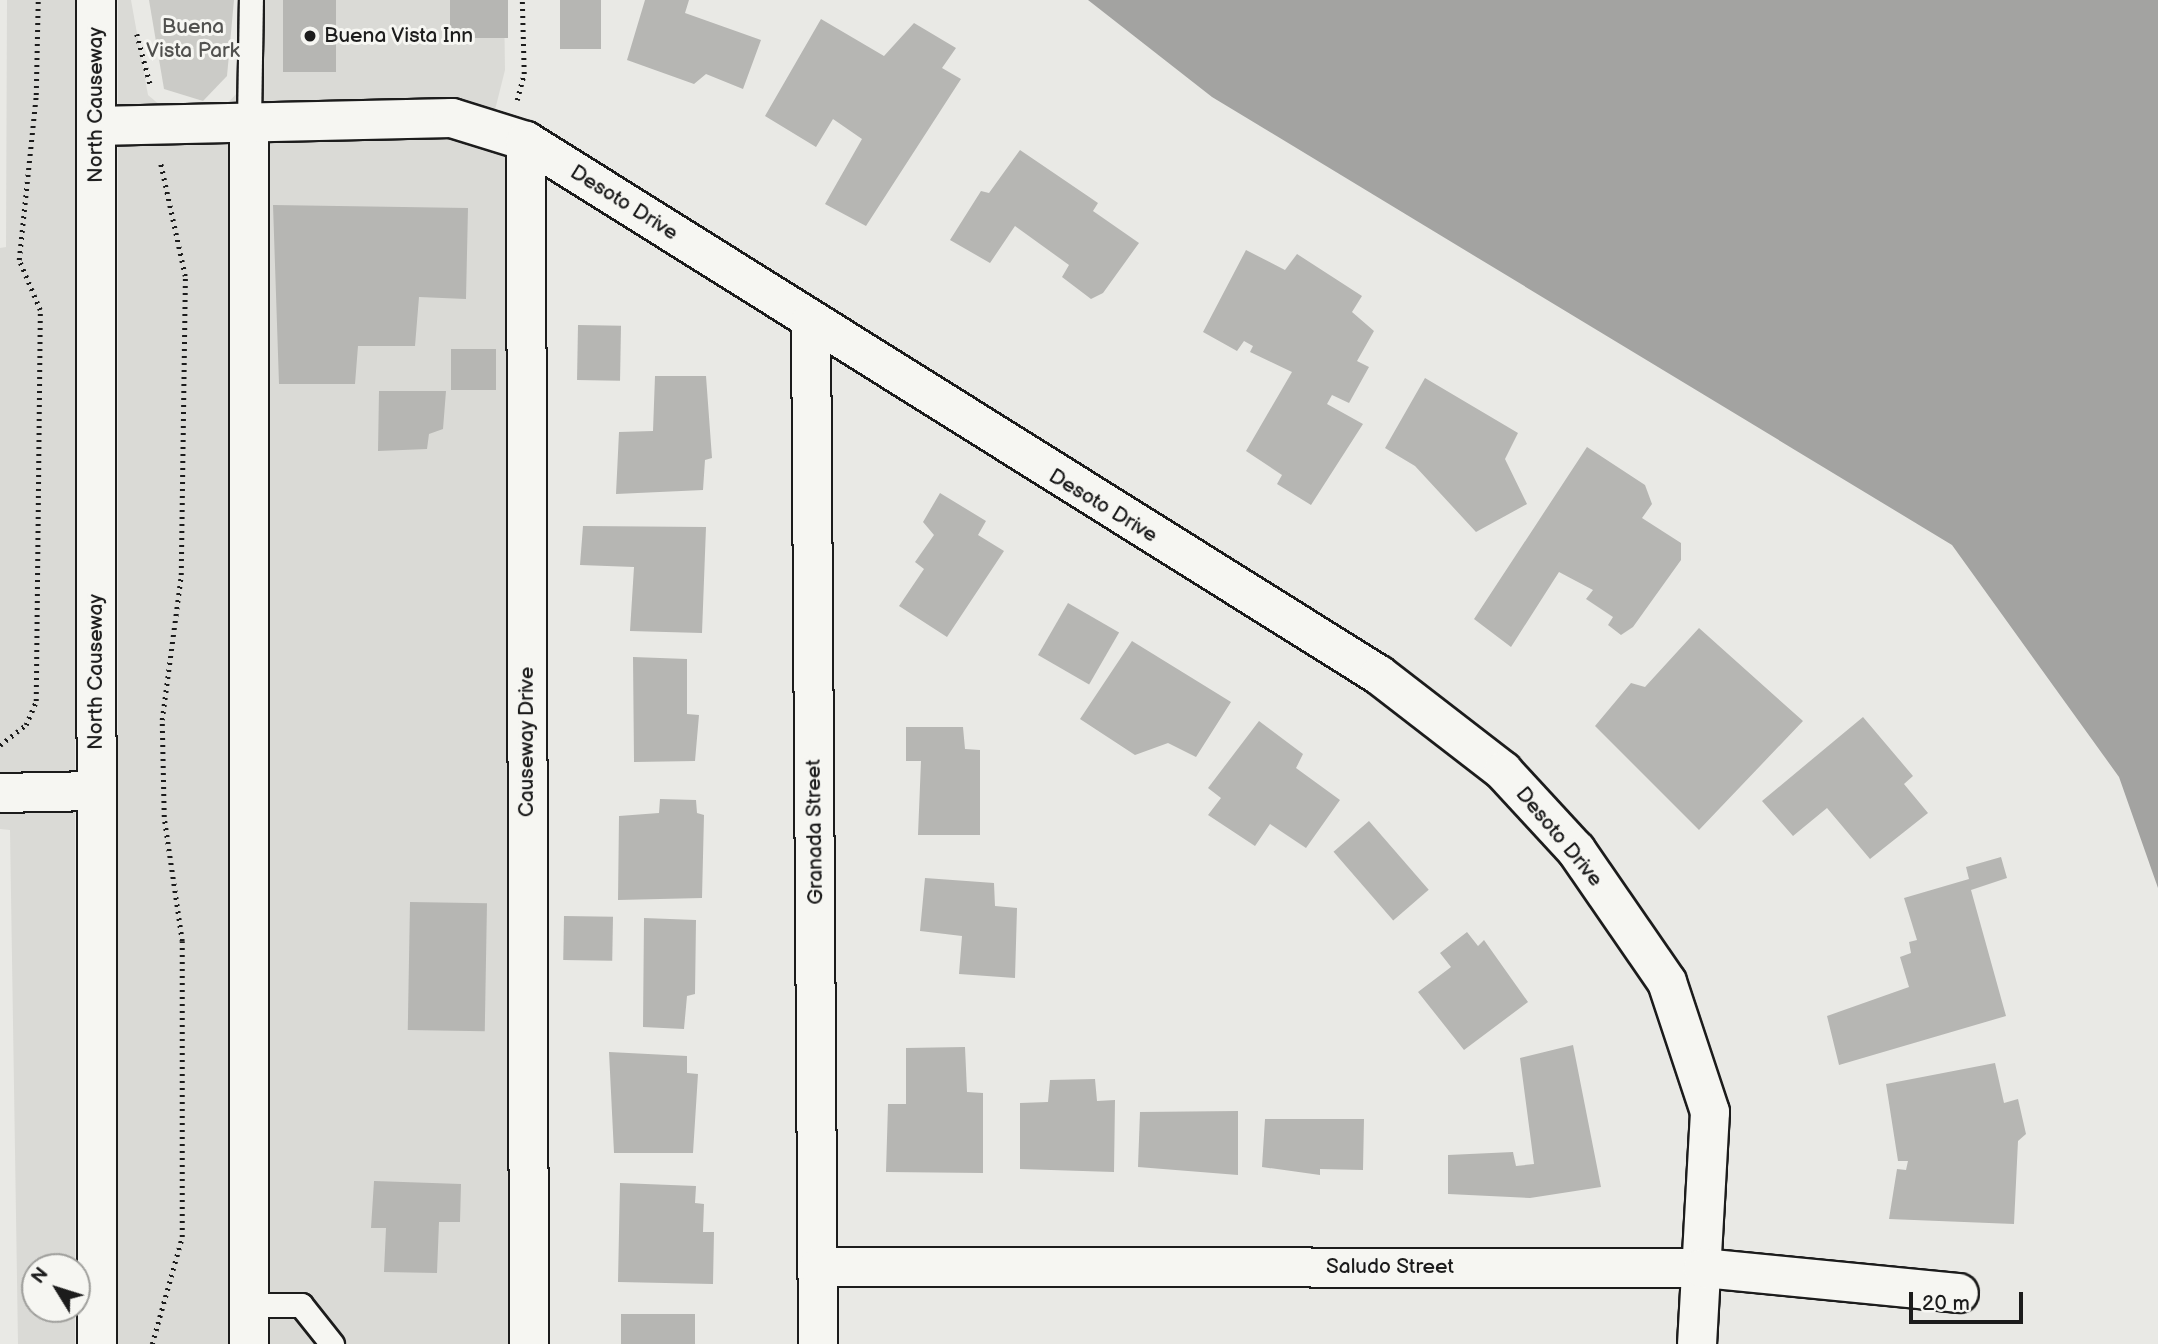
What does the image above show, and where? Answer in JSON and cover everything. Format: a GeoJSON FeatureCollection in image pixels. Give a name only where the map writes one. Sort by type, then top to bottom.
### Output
{"type":"FeatureCollection","features":[{"type":"Feature","properties":{"kind":"street","name":"North Causeway"},"geometry":{"type":"LineString","coordinates":[[96,0],[97,1344]]}},
{"type":"Feature","properties":{"kind":"street","name":"Desoto Drive"},"geometry":{"type":"LineString","coordinates":[[96,126],[452,118],[516,138],[1379,675],[1503,771],[1576,850],[1667,982],[1710,1112],[1697,1344]]}},
{"type":"Feature","properties":{"kind":"street"},"geometry":{"type":"LineString","coordinates":[[249,122],[250,1344]]}},
{"type":"Feature","properties":{"kind":"street","name":"Causeway Drive"},"geometry":{"type":"LineString","coordinates":[[516,138],[529,1344]]}},
{"type":"Feature","properties":{"kind":"street","name":"Granada Street"},"geometry":{"type":"LineString","coordinates":[[811,321],[818,1344]]}},
{"type":"Feature","properties":{"kind":"street"},"geometry":{"type":"LineString","coordinates":[[0,793],[96,791]]}},
{"type":"Feature","properties":{"kind":"street","name":"Saludo Street"},"geometry":{"type":"LineString","coordinates":[[819,1267],[1703,1268],[1959,1293]]}},
{"type":"Feature","properties":{"kind":"lane"},"geometry":{"type":"LineString","coordinates":[[249,122],[251,0]]}},
{"type":"Feature","properties":{"kind":"lane"},"geometry":{"type":"LineString","coordinates":[[249,1305],[301,1306],[332,1344]]}},
{"type":"Feature","properties":{"kind":"path"},"geometry":{"type":"LineString","coordinates":[[0,745],[26,725],[36,701],[40,310],[19,260],[36,95],[38,0]]}},
{"type":"Feature","properties":{"kind":"path"},"geometry":{"type":"LineString","coordinates":[[516,138],[524,74],[522,0]]}},
{"type":"Feature","properties":{"kind":"path"},"geometry":{"type":"LineString","coordinates":[[152,1344],[183,1237],[181,941],[164,817],[162,720],[181,575],[185,276],[161,171]]}},
{"type":"Feature","properties":{"kind":"shaded area"},"geometry":{"type":"Polygon","coordinates":[[[7,0],[75,0],[75,1253],[21,1253],[21,1323],[75,1323],[75,1344],[18,1344],[10,830],[0,829],[0,248],[6,247],[7,0]]]}},
{"type":"Feature","properties":{"kind":"shaded area"},"geometry":{"type":"Polygon","coordinates":[[[118,0],[131,0],[148,95],[161,106],[217,114],[241,89],[252,0],[504,0],[505,70],[489,134],[508,153],[510,1344],[118,1344],[118,0]]]}},
{"type":"Feature","properties":{"kind":"shaded area"},"geometry":{"type":"Polygon","coordinates":[[[1088,0],[2158,0],[2158,888],[2119,777],[1952,545],[1212,97],[1088,0]]]}},
{"type":"Feature","properties":{"kind":"green space","name":"Buena Vista Park"},"geometry":{"type":"Polygon","coordinates":[[[149,0],[234,0],[227,76],[203,101],[164,89],[149,0]]]}},
{"type":"Feature","properties":{"kind":"building","name":"Buena Vista Inn"},"geometry":{"type":"Polygon","coordinates":[[[283,0],[336,0],[336,72],[283,72],[283,0]]]}},
{"type":"Feature","properties":{"kind":"building","name":"Buena Vista Inn"},"geometry":{"type":"Polygon","coordinates":[[[450,0],[508,0],[508,38],[450,38],[450,0]]]}},
{"type":"Feature","properties":{"kind":"building"},"geometry":{"type":"Polygon","coordinates":[[[560,0],[601,0],[601,49],[560,49],[560,0]]]}},
{"type":"Feature","properties":{"kind":"building"},"geometry":{"type":"Polygon","coordinates":[[[645,0],[689,0],[685,13],[761,40],[743,89],[706,74],[694,84],[627,60],[645,0]]]}},
{"type":"Feature","properties":{"kind":"building"},"geometry":{"type":"Polygon","coordinates":[[[821,19],[884,56],[914,23],[956,48],[942,68],[961,79],[866,226],[825,204],[862,139],[833,119],[816,147],[765,116],[821,19]]]}},
{"type":"Feature","properties":{"kind":"building"},"geometry":{"type":"Polygon","coordinates":[[[1020,150],[1098,203],[1093,211],[1139,243],[1103,293],[1091,299],[1062,277],[1069,265],[1015,226],[990,263],[950,240],[981,191],[989,193],[1020,150]]]}},
{"type":"Feature","properties":{"kind":"building"},"geometry":{"type":"Polygon","coordinates":[[[273,205],[468,208],[466,299],[419,297],[415,346],[358,346],[355,384],[279,384],[273,205]]]}},
{"type":"Feature","properties":{"kind":"building"},"geometry":{"type":"Polygon","coordinates":[[[1246,250],[1285,270],[1297,254],[1362,296],[1352,312],[1374,331],[1357,361],[1369,367],[1349,403],[1332,395],[1327,404],[1363,424],[1311,505],[1277,484],[1282,475],[1246,451],[1292,372],[1250,352],[1253,346],[1244,341],[1237,351],[1203,332],[1246,250]]]}},
{"type":"Feature","properties":{"kind":"building"},"geometry":{"type":"Polygon","coordinates":[[[578,325],[621,326],[620,381],[577,380],[578,325]]]}},
{"type":"Feature","properties":{"kind":"building"},"geometry":{"type":"Polygon","coordinates":[[[451,349],[496,349],[496,390],[451,390],[451,349]]]}},
{"type":"Feature","properties":{"kind":"building"},"geometry":{"type":"Polygon","coordinates":[[[655,376],[706,376],[712,458],[705,460],[703,490],[616,494],[619,432],[653,431],[655,376]]]}},
{"type":"Feature","properties":{"kind":"building"},"geometry":{"type":"Polygon","coordinates":[[[1425,378],[1518,433],[1505,459],[1527,504],[1476,532],[1415,466],[1385,448],[1425,378]]]}},
{"type":"Feature","properties":{"kind":"building"},"geometry":{"type":"Polygon","coordinates":[[[379,391],[446,391],[443,429],[429,434],[427,449],[378,451],[379,391]]]}},
{"type":"Feature","properties":{"kind":"building"},"geometry":{"type":"Polygon","coordinates":[[[1587,447],[1645,485],[1652,504],[1642,518],[1681,543],[1681,560],[1633,627],[1621,635],[1608,625],[1613,617],[1586,599],[1593,590],[1559,572],[1511,647],[1474,619],[1587,447]]]}},
{"type":"Feature","properties":{"kind":"building"},"geometry":{"type":"Polygon","coordinates":[[[940,493],[986,521],[978,535],[1004,551],[947,637],[899,606],[924,569],[915,562],[934,535],[923,522],[940,493]]]}},
{"type":"Feature","properties":{"kind":"building"},"geometry":{"type":"Polygon","coordinates":[[[583,526],[706,527],[702,633],[630,631],[634,567],[580,565],[583,526]]]}},
{"type":"Feature","properties":{"kind":"building"},"geometry":{"type":"Polygon","coordinates":[[[1068,603],[1119,632],[1089,684],[1038,655],[1068,603]]]}},
{"type":"Feature","properties":{"kind":"building"},"geometry":{"type":"Polygon","coordinates":[[[1699,628],[1803,721],[1699,830],[1595,726],[1631,683],[1645,687],[1699,628]]]}},
{"type":"Feature","properties":{"kind":"building"},"geometry":{"type":"Polygon","coordinates":[[[1132,641],[1231,702],[1196,757],[1168,743],[1135,755],[1080,719],[1132,641]]]}},
{"type":"Feature","properties":{"kind":"building"},"geometry":{"type":"Polygon","coordinates":[[[633,657],[687,659],[687,714],[699,715],[695,761],[634,762],[633,657]]]}},
{"type":"Feature","properties":{"kind":"building"},"geometry":{"type":"Polygon","coordinates":[[[1863,717],[1913,776],[1904,784],[1928,813],[1870,859],[1827,808],[1793,836],[1762,801],[1863,717]]]}},
{"type":"Feature","properties":{"kind":"building"},"geometry":{"type":"Polygon","coordinates":[[[1259,721],[1303,754],[1296,768],[1340,800],[1306,848],[1270,824],[1255,846],[1208,815],[1221,798],[1208,788],[1259,721]]]}},
{"type":"Feature","properties":{"kind":"building"},"geometry":{"type":"Polygon","coordinates":[[[906,727],[963,727],[965,749],[980,750],[980,835],[918,835],[921,761],[906,761],[906,727]]]}},
{"type":"Feature","properties":{"kind":"building"},"geometry":{"type":"Polygon","coordinates":[[[660,799],[696,800],[697,813],[704,815],[702,898],[618,900],[619,816],[659,813],[660,799]]]}},
{"type":"Feature","properties":{"kind":"building"},"geometry":{"type":"Polygon","coordinates":[[[1369,821],[1429,890],[1393,921],[1334,852],[1369,821]]]}},
{"type":"Feature","properties":{"kind":"building"},"geometry":{"type":"Polygon","coordinates":[[[2001,857],[2007,878],[1971,890],[2006,1016],[1839,1065],[1827,1016],[1909,987],[1900,957],[1911,953],[1909,942],[1917,940],[1904,898],[1969,879],[1966,867],[2001,857]]]}},
{"type":"Feature","properties":{"kind":"building"},"geometry":{"type":"Polygon","coordinates":[[[925,878],[994,883],[995,906],[1017,908],[1015,978],[959,974],[962,936],[920,931],[925,878]]]}},
{"type":"Feature","properties":{"kind":"building"},"geometry":{"type":"Polygon","coordinates":[[[410,902],[487,903],[485,1031],[408,1030],[410,902]]]}},
{"type":"Feature","properties":{"kind":"building"},"geometry":{"type":"Polygon","coordinates":[[[564,916],[613,917],[612,961],[563,960],[564,916]]]}},
{"type":"Feature","properties":{"kind":"building"},"geometry":{"type":"Polygon","coordinates":[[[644,918],[696,920],[695,994],[687,996],[684,1029],[643,1027],[644,918]]]}},
{"type":"Feature","properties":{"kind":"building"},"geometry":{"type":"Polygon","coordinates":[[[1467,932],[1478,946],[1484,940],[1528,1002],[1464,1050],[1418,992],[1451,967],[1440,953],[1467,932]]]}},
{"type":"Feature","properties":{"kind":"building"},"geometry":{"type":"Polygon","coordinates":[[[1573,1045],[1601,1187],[1530,1198],[1448,1194],[1448,1155],[1513,1152],[1516,1166],[1534,1164],[1520,1058],[1573,1045]]]}},
{"type":"Feature","properties":{"kind":"building"},"geometry":{"type":"Polygon","coordinates":[[[965,1047],[967,1092],[983,1093],[983,1173],[886,1172],[888,1104],[906,1104],[906,1048],[965,1047]]]}},
{"type":"Feature","properties":{"kind":"building"},"geometry":{"type":"Polygon","coordinates":[[[609,1052],[687,1056],[687,1073],[698,1074],[693,1153],[614,1153],[609,1052]]]}},
{"type":"Feature","properties":{"kind":"building"},"geometry":{"type":"Polygon","coordinates":[[[1995,1063],[2004,1103],[2018,1099],[2026,1134],[2018,1141],[2014,1224],[1889,1219],[1897,1169],[1906,1170],[1908,1161],[1898,1161],[1886,1084],[1995,1063]]]}},
{"type":"Feature","properties":{"kind":"building"},"geometry":{"type":"Polygon","coordinates":[[[1095,1079],[1097,1101],[1115,1100],[1114,1172],[1020,1169],[1020,1103],[1048,1102],[1050,1080],[1095,1079]]]}},
{"type":"Feature","properties":{"kind":"building"},"geometry":{"type":"Polygon","coordinates":[[[1238,1111],[1238,1175],[1138,1167],[1140,1112],[1238,1111]]]}},
{"type":"Feature","properties":{"kind":"building"},"geometry":{"type":"Polygon","coordinates":[[[1265,1119],[1364,1119],[1363,1170],[1320,1169],[1320,1175],[1262,1167],[1265,1119]]]}},
{"type":"Feature","properties":{"kind":"building"},"geometry":{"type":"Polygon","coordinates":[[[374,1181],[461,1184],[460,1222],[439,1222],[437,1273],[384,1272],[386,1228],[371,1228],[374,1181]]]}},
{"type":"Feature","properties":{"kind":"building"},"geometry":{"type":"Polygon","coordinates":[[[620,1183],[696,1186],[695,1203],[704,1204],[703,1232],[714,1232],[713,1284],[618,1282],[620,1183]]]}},
{"type":"Feature","properties":{"kind":"building"},"geometry":{"type":"Polygon","coordinates":[[[621,1314],[695,1314],[695,1344],[621,1344],[621,1314]]]}},
{"type":"Feature","properties":{"kind":"place","name":"Buena Vista Inn"},"geometry":{"type":"Point","coordinates":[310,36]}}]}
